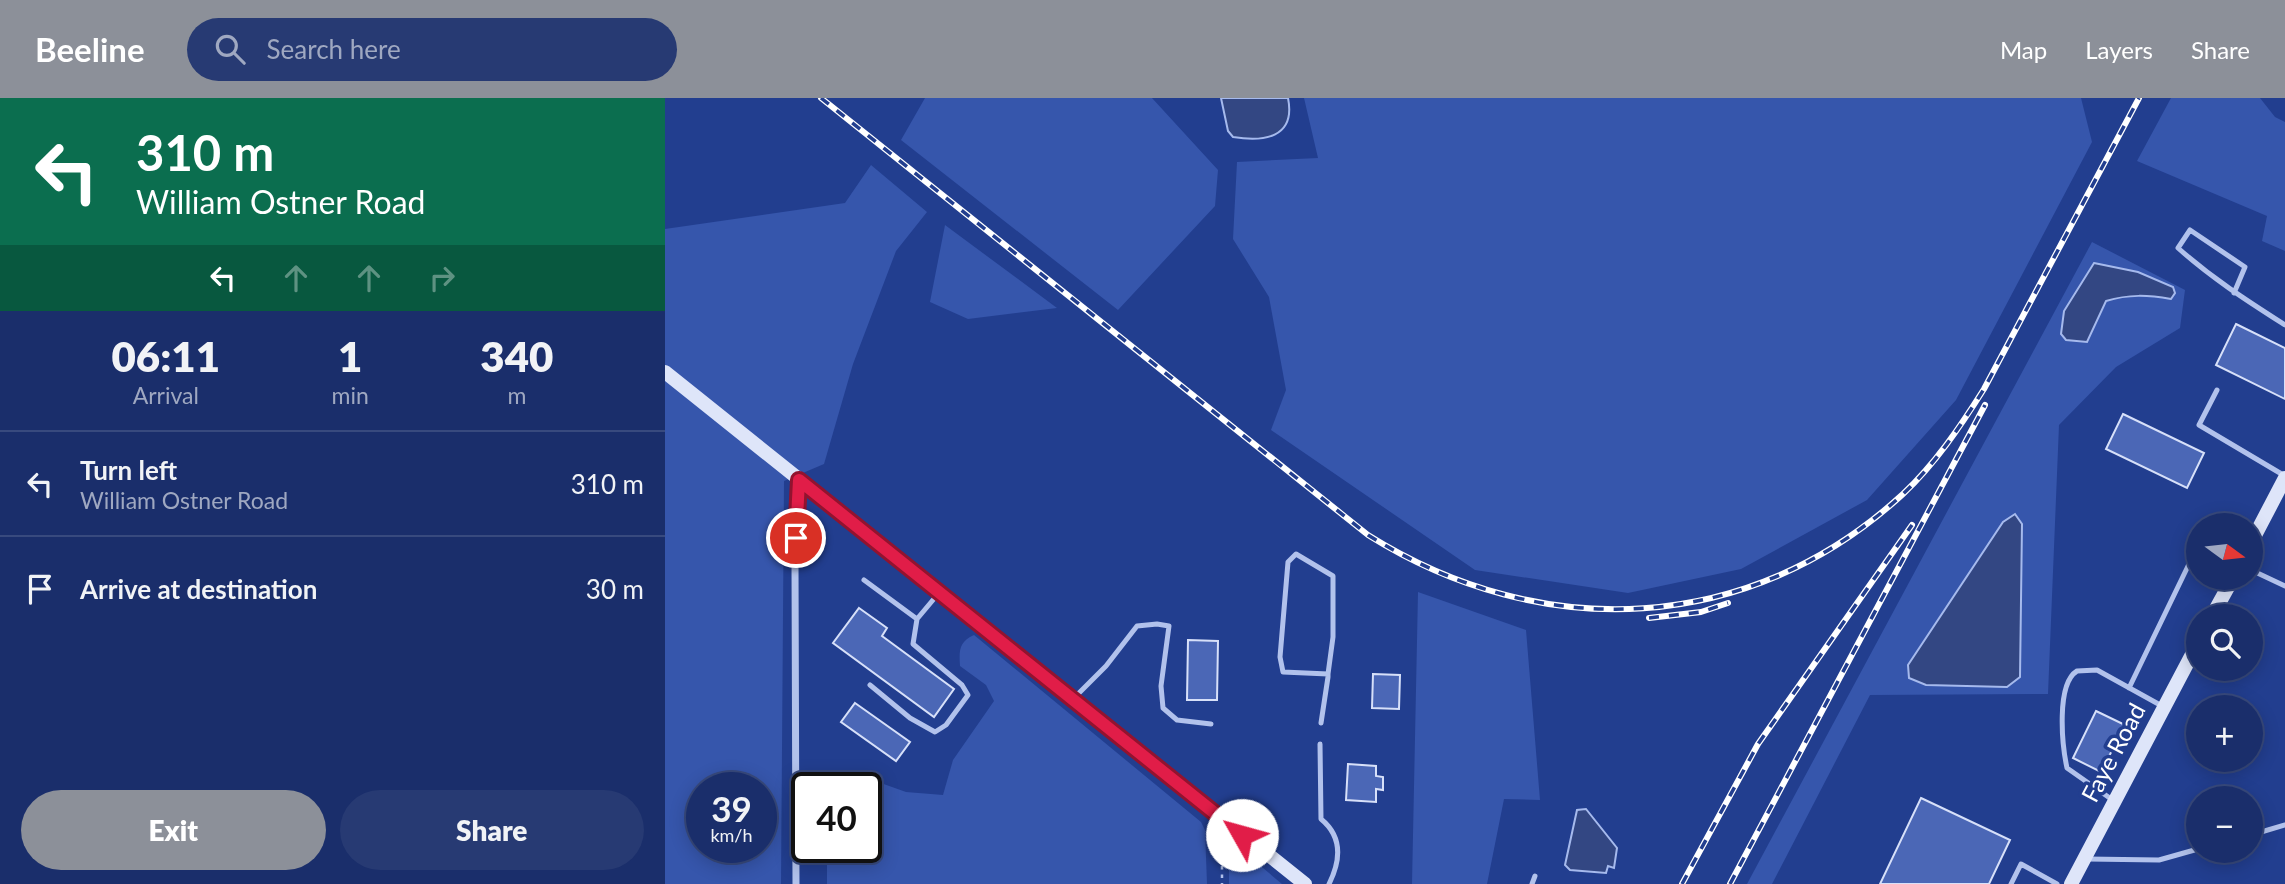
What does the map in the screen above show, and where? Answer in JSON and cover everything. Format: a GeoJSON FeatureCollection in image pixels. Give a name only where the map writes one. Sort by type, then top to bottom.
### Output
{"type":"FeatureCollection","features":[{"type":"Feature","properties":{"kind":"street"},"geometry":{"type":"LineString","coordinates":[[665,372],[1305,884]]}},
{"type":"Feature","properties":{"kind":"street"},"geometry":{"type":"LineString","coordinates":[[2263,520],[2285,477]]}},
{"type":"Feature","properties":{"kind":"street"},"geometry":{"type":"LineString","coordinates":[[796,884],[795,563],[799,480]]}},
{"type":"Feature","properties":{"kind":"street","name":"Faye Road"},"geometry":{"type":"LineString","coordinates":[[2071,884],[2186,666]]}},
{"type":"Feature","properties":{"kind":"lane"},"geometry":{"type":"LineString","coordinates":[[2234,293],[2245,267],[2190,230],[2178,248],[2213,280],[2285,325]]}},
{"type":"Feature","properties":{"kind":"lane"},"geometry":{"type":"LineString","coordinates":[[2217,390],[2199,425],[2285,477]]}},
{"type":"Feature","properties":{"kind":"lane"},"geometry":{"type":"LineString","coordinates":[[1321,723],[1328,674],[1333,637],[1333,576],[1296,554],[1288,562],[1280,657],[1283,672],[1328,674]]}},
{"type":"Feature","properties":{"kind":"lane"},"geometry":{"type":"LineString","coordinates":[[2130,688],[2186,570]]}},
{"type":"Feature","properties":{"kind":"lane"},"geometry":{"type":"LineString","coordinates":[[2263,576],[2285,586]]}},
{"type":"Feature","properties":{"kind":"lane"},"geometry":{"type":"LineString","coordinates":[[864,580],[917,619]]}},
{"type":"Feature","properties":{"kind":"lane"},"geometry":{"type":"LineString","coordinates":[[870,685],[911,718],[935,732],[946,725],[968,695],[962,685],[913,644],[917,619],[940,592]]}},
{"type":"Feature","properties":{"kind":"lane"},"geometry":{"type":"LineString","coordinates":[[1073,699],[1106,666],[1137,626],[1169,626],[1161,686],[1163,708],[1177,720],[1211,724]]}},
{"type":"Feature","properties":{"kind":"lane"},"geometry":{"type":"LineString","coordinates":[[2115,801],[2067,768],[2063,699],[2068,679],[2073,673],[2086,668],[2097,670],[2164,707]]}},
{"type":"Feature","properties":{"kind":"lane"},"geometry":{"type":"LineString","coordinates":[[1320,744],[1321,819],[1333,829],[1338,845],[1335,873],[1329,884]]}},
{"type":"Feature","properties":{"kind":"lane"},"geometry":{"type":"LineString","coordinates":[[2263,831],[2285,825]]}},
{"type":"Feature","properties":{"kind":"lane"},"geometry":{"type":"LineString","coordinates":[[2084,859],[2159,860],[2186,852]]}},
{"type":"Feature","properties":{"kind":"lane"},"geometry":{"type":"LineString","coordinates":[[2011,884],[2021,864],[2057,884]]}},
{"type":"Feature","properties":{"kind":"lane"},"geometry":{"type":"LineString","coordinates":[[1532,884],[1535,876]]}},
{"type":"Feature","properties":{"kind":"path"},"geometry":{"type":"LineString","coordinates":[[1221,818],[1222,884]]}},
{"type":"Feature","properties":{"kind":"shaded area"},"geometry":{"type":"Polygon","coordinates":[[[925,98],[1152,98],[1218,170],[1215,206],[1118,310],[901,140],[925,98]]]}},
{"type":"Feature","properties":{"kind":"shaded area"},"geometry":{"type":"Polygon","coordinates":[[[1221,98],[1288,98],[1287,122],[1275,134],[1266,137],[1233,137],[1228,131],[1221,98]]]}},
{"type":"Feature","properties":{"kind":"shaded area"},"geometry":{"type":"Polygon","coordinates":[[[1304,98],[2081,98],[2092,142],[1956,400],[1867,500],[1741,569],[1628,593],[1475,570],[1271,430],[1286,390],[1269,297],[1233,239],[1237,162],[1318,158],[1304,98]]]}},
{"type":"Feature","properties":{"kind":"shaded area"},"geometry":{"type":"Polygon","coordinates":[[[2171,98],[2260,98],[2275,117],[2285,122],[2285,251],[2262,241],[2267,216],[2137,161],[2171,98]]]}},
{"type":"Feature","properties":{"kind":"shaded area"},"geometry":{"type":"Polygon","coordinates":[[[871,165],[927,212],[896,251],[853,364],[824,464],[784,481],[781,884],[665,884],[665,229],[845,203],[871,165]]]}},
{"type":"Feature","properties":{"kind":"shaded area"},"geometry":{"type":"Polygon","coordinates":[[[945,225],[1057,308],[968,319],[930,302],[945,225]]]}},
{"type":"Feature","properties":{"kind":"shaded area"},"geometry":{"type":"Polygon","coordinates":[[[2092,242],[2185,290],[2180,328],[2116,367],[2059,425],[2048,694],[1870,695],[1772,884],[1747,884],[2092,242]],[[2138,272],[2106,301],[2139,296],[2171,299],[2138,272]],[[2015,514],[2003,522],[1908,665],[2020,677],[2022,524],[2015,514]]]}},
{"type":"Feature","properties":{"kind":"shaded area"},"geometry":{"type":"Polygon","coordinates":[[[2094,263],[2138,272],[2173,287],[2175,293],[2171,299],[2139,296],[2106,301],[2087,342],[2066,340],[2061,334],[2064,311],[2094,263]]]}},
{"type":"Feature","properties":{"kind":"shaded area"},"geometry":{"type":"Polygon","coordinates":[[[2015,514],[2022,524],[2020,677],[2007,687],[1926,685],[1909,678],[1908,665],[2003,522],[2015,514]]]}},
{"type":"Feature","properties":{"kind":"shaded area"},"geometry":{"type":"Polygon","coordinates":[[[1418,592],[1526,630],[1540,800],[1504,799],[1487,884],[1412,884],[1418,592]]]}},
{"type":"Feature","properties":{"kind":"shaded area"},"geometry":{"type":"Polygon","coordinates":[[[974,635],[1201,822],[1205,830],[1207,884],[827,884],[827,863],[882,863],[882,783],[906,792],[943,795],[953,760],[994,701],[986,685],[960,666],[961,647],[974,635]]]}},
{"type":"Feature","properties":{"kind":"shaded area"},"geometry":{"type":"Polygon","coordinates":[[[1586,809],[1617,848],[1614,868],[1608,866],[1606,873],[1570,870],[1565,865],[1577,810],[1586,809]]]}},
{"type":"Feature","properties":{"kind":"shaded area"},"geometry":{"type":"Polygon","coordinates":[[[1238,847],[1282,884],[1229,884],[1229,848],[1238,847]]]}},
{"type":"Feature","properties":{"kind":"building"},"geometry":{"type":"Polygon","coordinates":[[[2236,324],[2285,348],[2285,399],[2216,365],[2236,324]]]}},
{"type":"Feature","properties":{"kind":"building"},"geometry":{"type":"Polygon","coordinates":[[[2123,414],[2204,453],[2187,488],[2106,449],[2123,414]]]}},
{"type":"Feature","properties":{"kind":"building"},"geometry":{"type":"Polygon","coordinates":[[[859,608],[887,628],[882,636],[954,689],[934,717],[833,643],[859,608]]]}},
{"type":"Feature","properties":{"kind":"building"},"geometry":{"type":"Polygon","coordinates":[[[1188,640],[1218,641],[1217,700],[1187,700],[1188,640]]]}},
{"type":"Feature","properties":{"kind":"building"},"geometry":{"type":"Polygon","coordinates":[[[1373,674],[1400,675],[1399,709],[1372,708],[1373,674]]]}},
{"type":"Feature","properties":{"kind":"building"},"geometry":{"type":"Polygon","coordinates":[[[855,703],[910,742],[896,761],[841,722],[855,703]]]}},
{"type":"Feature","properties":{"kind":"building"},"geometry":{"type":"Polygon","coordinates":[[[2096,711],[2125,725],[2101,772],[2073,758],[2096,711]]]}},
{"type":"Feature","properties":{"kind":"building"},"geometry":{"type":"Polygon","coordinates":[[[1348,764],[1376,766],[1376,776],[1383,777],[1383,790],[1376,789],[1376,802],[1346,800],[1348,764]]]}},
{"type":"Feature","properties":{"kind":"building"},"geometry":{"type":"Polygon","coordinates":[[[1921,798],[2010,840],[1989,884],[1880,884],[1921,798]]]}},
{"type":"Feature","properties":{"kind":"railway"},"geometry":{"type":"LineString","coordinates":[[821,98],[1368,535],[1435,570],[1503,594],[1573,607],[1643,608],[1712,598],[1779,575],[1843,541],[1915,482],[1947,444],[1984,389],[2139,98]]}},
{"type":"Feature","properties":{"kind":"railway"},"geometry":{"type":"LineString","coordinates":[[1730,884],[1985,405]]}},
{"type":"Feature","properties":{"kind":"railway"},"geometry":{"type":"LineString","coordinates":[[1682,884],[1758,744],[1912,525]]}},
{"type":"Feature","properties":{"kind":"railway"},"geometry":{"type":"LineString","coordinates":[[1649,618],[1701,612],[1728,603]]}},
{"type":"Feature","properties":{"kind":"route"},"geometry":{"type":"LineString","coordinates":[[796,538],[799,480],[1242,835]]}}]}
